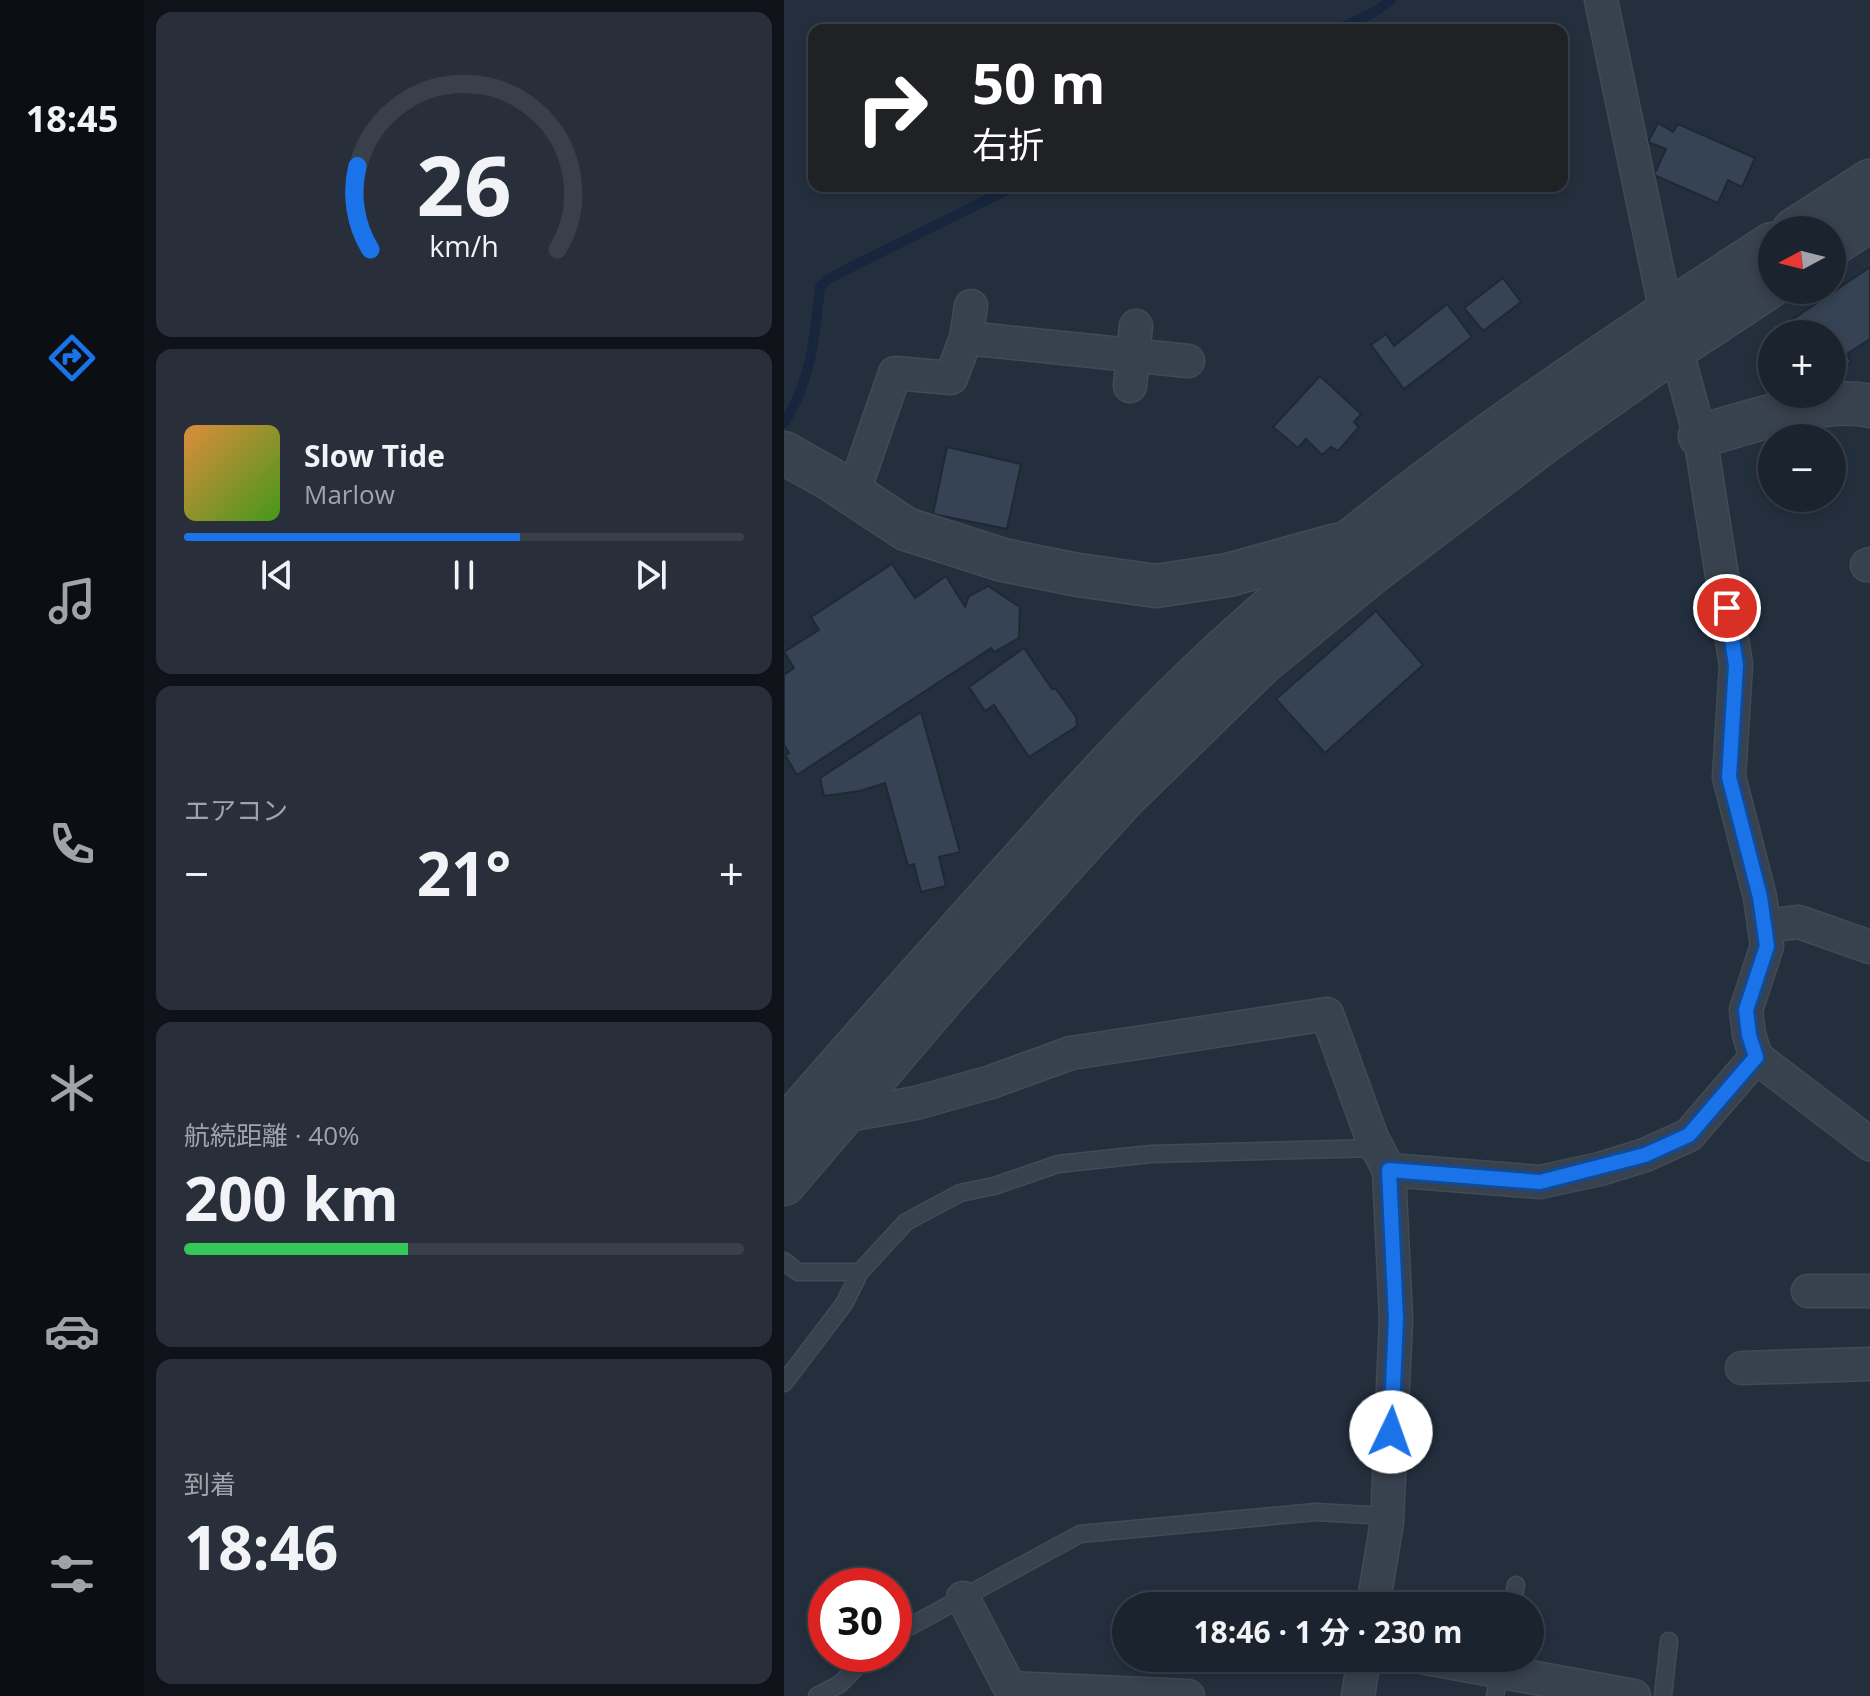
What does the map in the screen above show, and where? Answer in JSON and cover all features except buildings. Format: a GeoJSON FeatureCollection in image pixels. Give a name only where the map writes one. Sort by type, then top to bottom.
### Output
{"type":"FeatureCollection","features":[{"type":"Feature","properties":{"kind":"street"},"geometry":{"type":"LineString","coordinates":[[1601,0],[1671,330],[1700,436],[1736,665],[1729,777],[1760,897],[1767,946],[1746,1010],[1749,1035],[1756,1057],[1870,1144]]}},
{"type":"Feature","properties":{"kind":"street"},"geometry":{"type":"LineString","coordinates":[[1816,216],[1870,181]]}},
{"type":"Feature","properties":{"kind":"street"},"geometry":{"type":"LineString","coordinates":[[1846,236],[1870,220]]}},
{"type":"Feature","properties":{"kind":"street"},"geometry":{"type":"LineString","coordinates":[[1671,330],[1758,256]]}},
{"type":"Feature","properties":{"kind":"street"},"geometry":{"type":"LineString","coordinates":[[784,1184],[948,992],[1124,798],[1261,664],[1359,558],[1522,409],[1671,330],[1758,291]]}},
{"type":"Feature","properties":{"kind":"street"},"geometry":{"type":"LineString","coordinates":[[853,494],[895,373],[951,378],[966,338],[971,306]]}},
{"type":"Feature","properties":{"kind":"street"},"geometry":{"type":"LineString","coordinates":[[966,338],[1188,361]]}},
{"type":"Feature","properties":{"kind":"street"},"geometry":{"type":"LineString","coordinates":[[1700,436],[1806,408],[1860,403],[1870,406]]}},
{"type":"Feature","properties":{"kind":"street"},"geometry":{"type":"LineString","coordinates":[[784,453],[906,529],[989,555],[1078,575],[1156,586],[1359,558]]}},
{"type":"Feature","properties":{"kind":"street"},"geometry":{"type":"LineString","coordinates":[[786,1127],[1098,776],[1236,638],[1359,558]]}},
{"type":"Feature","properties":{"kind":"street"},"geometry":{"type":"LineString","coordinates":[[1764,926],[1799,922],[1870,947]]}},
{"type":"Feature","properties":{"kind":"street"},"geometry":{"type":"LineString","coordinates":[[786,1127],[916,1103],[991,1082],[1071,1053],[1327,1014],[1383,1159],[1396,1319],[1387,1516],[1375,1592]]}},
{"type":"Feature","properties":{"kind":"street"},"geometry":{"type":"LineString","coordinates":[[1383,1159],[1540,1182],[1645,1155],[1689,1135],[1756,1057]]}},
{"type":"Feature","properties":{"kind":"street"},"geometry":{"type":"LineString","coordinates":[[1808,1291],[1870,1291]]}},
{"type":"Feature","properties":{"kind":"street"},"geometry":{"type":"LineString","coordinates":[[1742,1368],[1870,1364]]}},
{"type":"Feature","properties":{"kind":"street"},"geometry":{"type":"LineString","coordinates":[[963,1598],[1013,1692],[1188,1696]]}},
{"type":"Feature","properties":{"kind":"street"},"geometry":{"type":"LineString","coordinates":[[1358,1696],[1362,1672]]}},
{"type":"Feature","properties":{"kind":"street"},"geometry":{"type":"LineString","coordinates":[[1499,1675],[1634,1696]]}},
{"type":"Feature","properties":{"kind":"lane"},"geometry":{"type":"LineString","coordinates":[[784,1383],[844,1304],[860,1272],[906,1222],[960,1193],[994,1186],[1058,1164],[1151,1154],[1383,1159]]}},
{"type":"Feature","properties":{"kind":"lane"},"geometry":{"type":"LineString","coordinates":[[784,1261],[798,1272],[860,1272]]}},
{"type":"Feature","properties":{"kind":"lane"},"geometry":{"type":"LineString","coordinates":[[912,1625],[1080,1534],[1316,1512],[1387,1516]]}},
{"type":"Feature","properties":{"kind":"lane"},"geometry":{"type":"LineString","coordinates":[[1515,1592],[1516,1585]]}},
{"type":"Feature","properties":{"kind":"lane"},"geometry":{"type":"LineString","coordinates":[[1663,1696],[1669,1641]]}},
{"type":"Feature","properties":{"kind":"lane"},"geometry":{"type":"LineString","coordinates":[[817,1696],[840,1684],[852,1672]]}},
{"type":"Feature","properties":{"kind":"waterway"},"geometry":{"type":"LineString","coordinates":[[1349,24],[1391,0]]}},
{"type":"Feature","properties":{"kind":"waterway"},"geometry":{"type":"LineString","coordinates":[[784,423],[806,375],[814,340],[820,287],[828,279],[853,266],[1003,192]]}},
{"type":"Feature","properties":{"kind":"route"},"geometry":{"type":"LineString","coordinates":[[1391,1432],[1396,1319],[1389,1170],[1540,1182],[1600,1169],[1645,1155],[1689,1135],[1756,1057],[1746,1010],[1767,946],[1760,897],[1729,777],[1736,665],[1727,608]]}}]}
